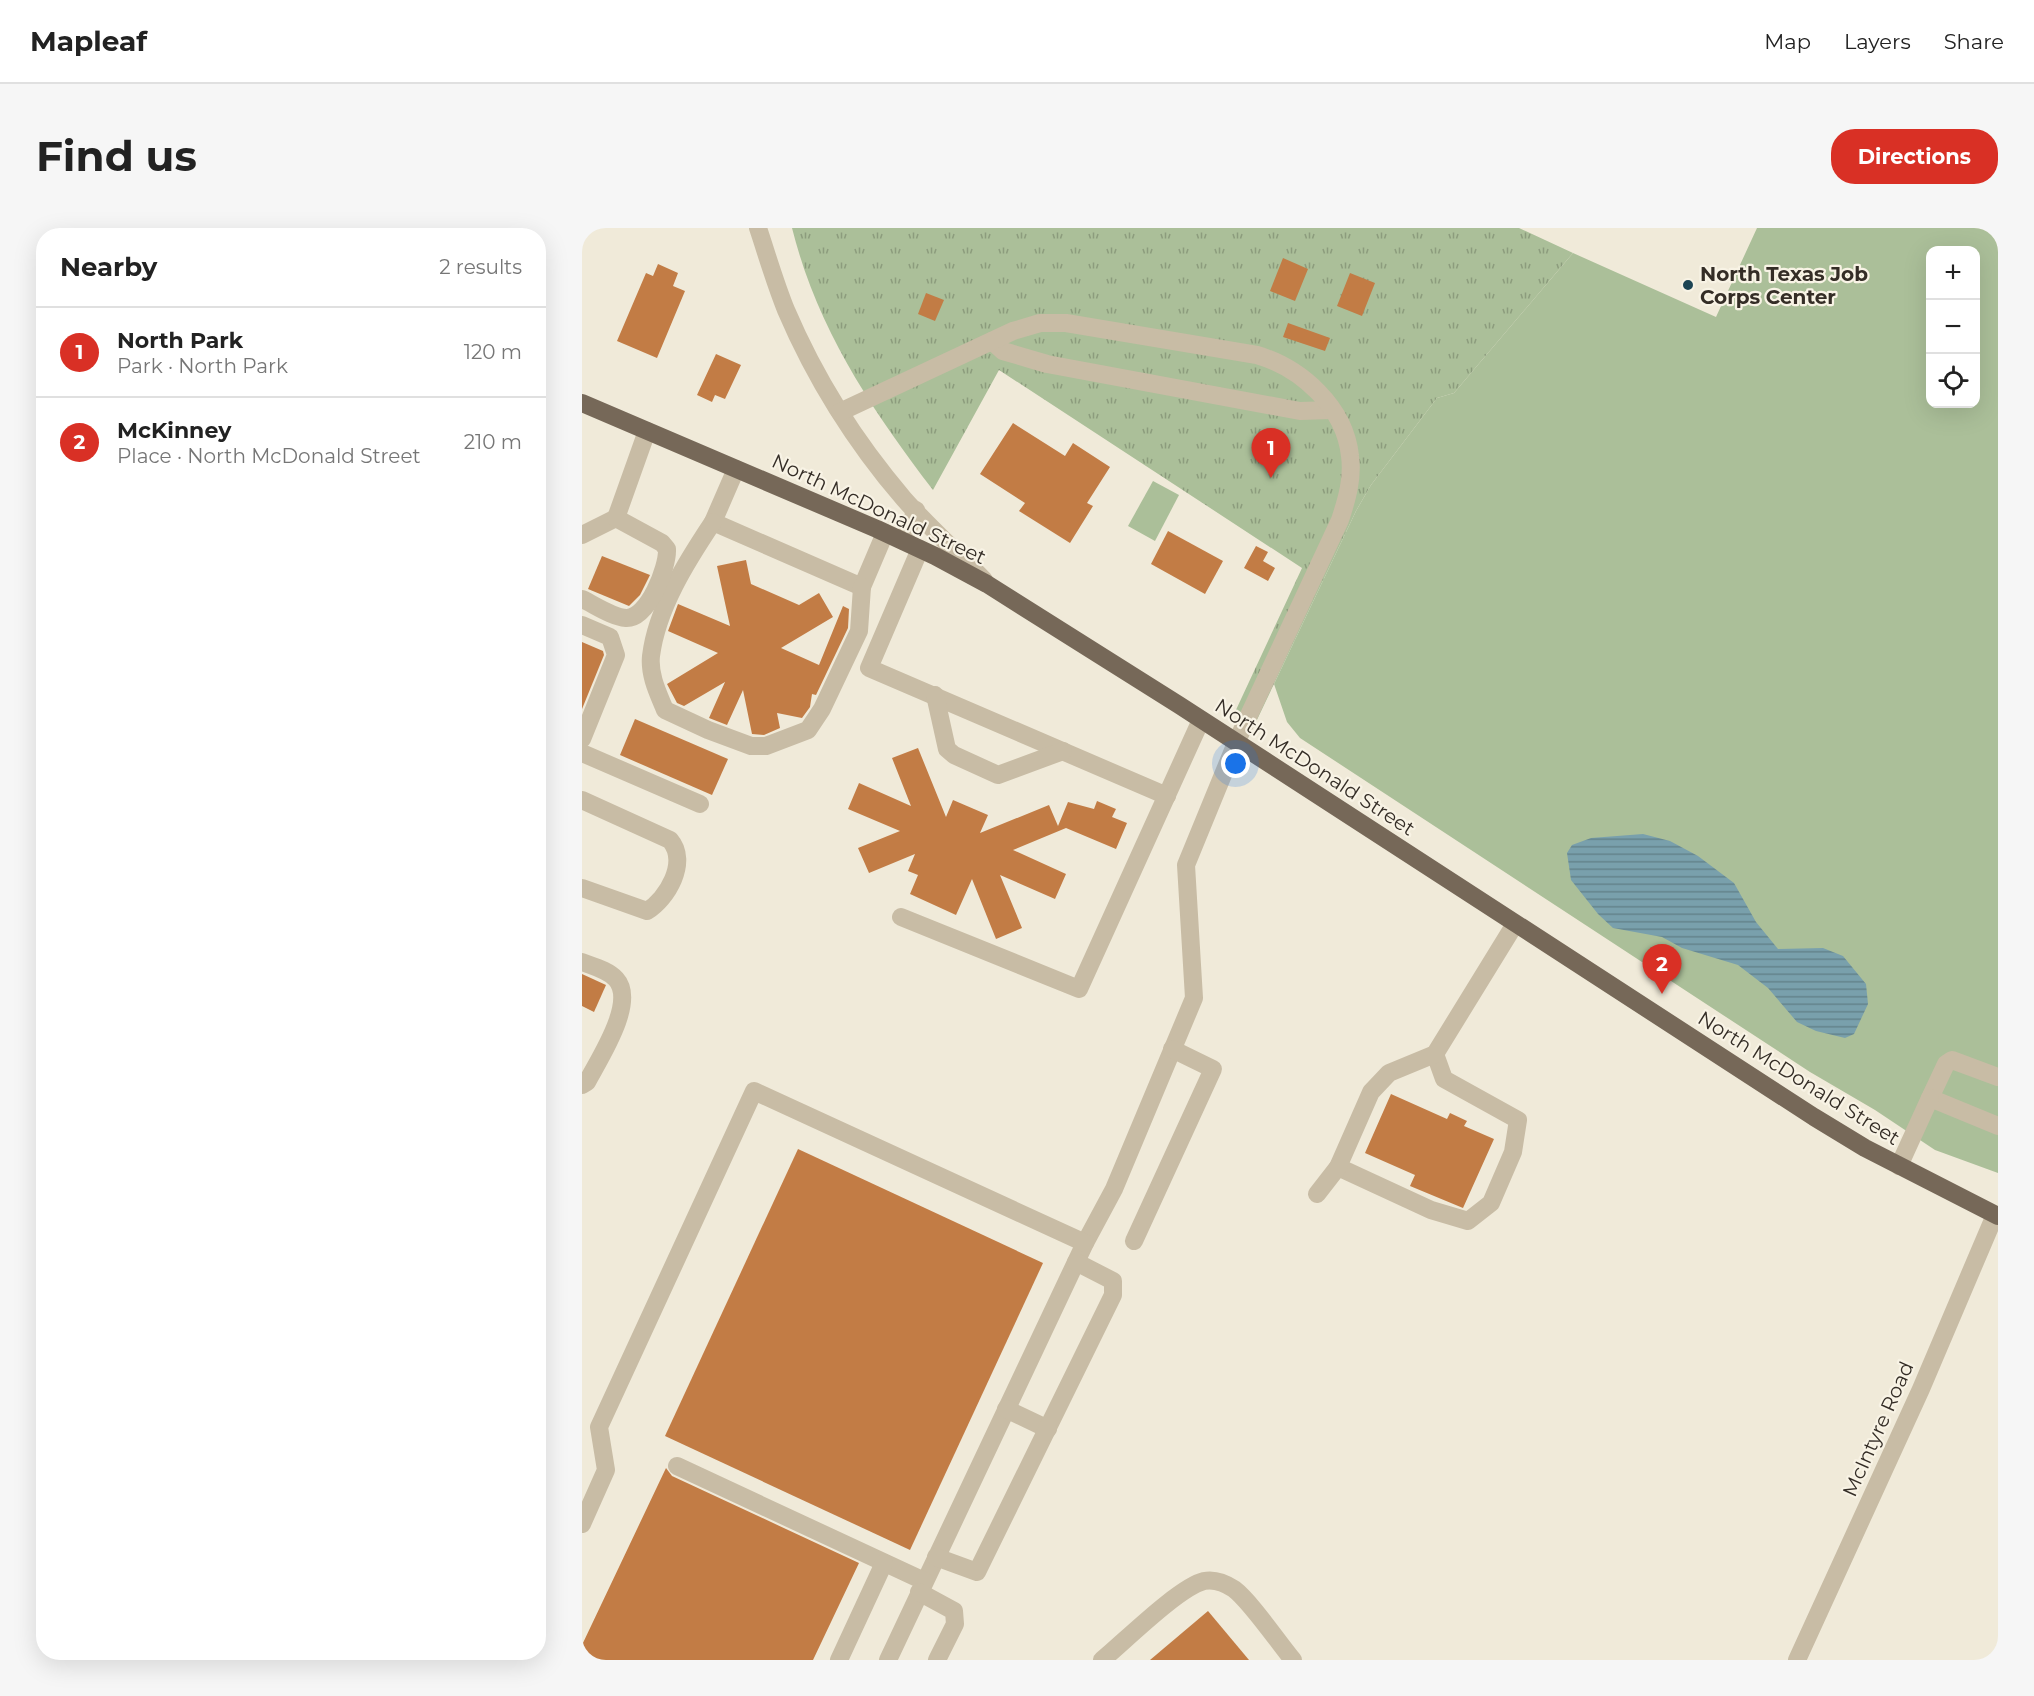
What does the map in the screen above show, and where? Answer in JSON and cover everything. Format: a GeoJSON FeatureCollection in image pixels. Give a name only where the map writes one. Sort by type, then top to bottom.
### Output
{"type":"FeatureCollection","features":[{"type":"Feature","properties":{"kind":"main road","name":"North McDonald Street"},"geometry":{"type":"LineString","coordinates":[[582,403],[903,541],[987,584],[1202,720],[1814,1117],[1899,1166],[1996,1215]]}},
{"type":"Feature","properties":{"kind":"street"},"geometry":{"type":"LineString","coordinates":[[758,228],[786,311],[806,353],[840,412],[875,463],[916,510],[987,584]]}},
{"type":"Feature","properties":{"kind":"street"},"geometry":{"type":"LineString","coordinates":[[840,412],[1026,326],[1066,322],[1257,354],[1279,362],[1302,376],[1331,410],[1345,434],[1350,454],[1350,483],[1346,500],[1324,556],[1236,743],[1186,865],[1194,998],[1114,1189],[1085,1243],[888,1660]]}},
{"type":"Feature","properties":{"kind":"street"},"geometry":{"type":"LineString","coordinates":[[992,341],[1003,351],[1047,363],[1300,411],[1331,410]]}},
{"type":"Feature","properties":{"kind":"street"},"geometry":{"type":"LineString","coordinates":[[582,535],[616,518],[647,431]]}},
{"type":"Feature","properties":{"kind":"street"},"geometry":{"type":"LineString","coordinates":[[736,469],[713,522],[683,570],[660,619],[651,658],[654,683],[665,710],[708,730],[751,746],[766,746],[808,730],[822,709],[860,631],[862,587],[885,533]]}},
{"type":"Feature","properties":{"kind":"street"},"geometry":{"type":"LineString","coordinates":[[903,541],[916,510]]}},
{"type":"Feature","properties":{"kind":"street"},"geometry":{"type":"LineString","coordinates":[[582,599],[623,618],[634,617],[642,611],[665,567],[667,549],[662,543],[616,518]]}},
{"type":"Feature","properties":{"kind":"street"},"geometry":{"type":"LineString","coordinates":[[713,522],[862,587]]}},
{"type":"Feature","properties":{"kind":"street"},"geometry":{"type":"LineString","coordinates":[[920,549],[869,668],[1167,796]]}},
{"type":"Feature","properties":{"kind":"street"},"geometry":{"type":"LineString","coordinates":[[582,625],[610,638],[616,655],[582,739]]}},
{"type":"Feature","properties":{"kind":"street"},"geometry":{"type":"LineString","coordinates":[[935,695],[947,749],[954,756],[998,775],[1063,751]]}},
{"type":"Feature","properties":{"kind":"street"},"geometry":{"type":"LineString","coordinates":[[901,917],[1079,989],[1202,720]]}},
{"type":"Feature","properties":{"kind":"street"},"geometry":{"type":"LineString","coordinates":[[582,753],[700,804]]}},
{"type":"Feature","properties":{"kind":"street"},"geometry":{"type":"LineString","coordinates":[[582,800],[670,840],[676,847],[677,857],[675,874],[666,892],[658,905],[647,911],[582,888]]}},
{"type":"Feature","properties":{"kind":"street"},"geometry":{"type":"LineString","coordinates":[[1317,1194],[1338,1167],[1371,1092],[1389,1073],[1435,1054],[1515,924]]}},
{"type":"Feature","properties":{"kind":"street"},"geometry":{"type":"LineString","coordinates":[[582,962],[613,976],[622,993],[619,1021],[587,1082],[582,1085]]}},
{"type":"Feature","properties":{"kind":"street"},"geometry":{"type":"LineString","coordinates":[[1134,1241],[1212,1069],[1172,1049]]}},
{"type":"Feature","properties":{"kind":"street"},"geometry":{"type":"LineString","coordinates":[[1338,1167],[1431,1210],[1468,1221],[1491,1203],[1513,1152],[1518,1120],[1444,1079],[1435,1054]]}},
{"type":"Feature","properties":{"kind":"street"},"geometry":{"type":"LineString","coordinates":[[1899,1166],[1946,1064],[1952,1060],[1998,1077]]}},
{"type":"Feature","properties":{"kind":"street"},"geometry":{"type":"LineString","coordinates":[[582,1524],[606,1470],[600,1427],[754,1091],[1085,1243]]}},
{"type":"Feature","properties":{"kind":"street"},"geometry":{"type":"LineString","coordinates":[[1930,1098],[1998,1126]]}},
{"type":"Feature","properties":{"kind":"street","name":"McIntyre Road"},"geometry":{"type":"LineString","coordinates":[[1797,1660],[1921,1389],[1996,1215]]}},
{"type":"Feature","properties":{"kind":"street"},"geometry":{"type":"LineString","coordinates":[[936,1557],[977,1572],[1113,1295],[1113,1281],[1076,1262]]}},
{"type":"Feature","properties":{"kind":"street"},"geometry":{"type":"LineString","coordinates":[[1006,1410],[1048,1429]]}},
{"type":"Feature","properties":{"kind":"street"},"geometry":{"type":"LineString","coordinates":[[677,1466],[884,1563],[922,1587],[954,1611],[955,1624],[937,1660]]}},
{"type":"Feature","properties":{"kind":"street"},"geometry":{"type":"LineString","coordinates":[[839,1660],[884,1563]]}},
{"type":"Feature","properties":{"kind":"street"},"geometry":{"type":"LineString","coordinates":[[1102,1660],[1179,1596],[1196,1584],[1206,1581],[1216,1581],[1236,1590],[1293,1660]]}},
{"type":"Feature","properties":{"kind":"green space"},"geometry":{"type":"Polygon","coordinates":[[[792,228],[1519,228],[1573,253],[1454,393],[1437,398],[1371,485],[1356,511],[1255,724],[1235,712],[1302,568],[999,370],[933,490],[888,429],[831,333],[803,265],[792,228]]]}},
{"type":"Feature","properties":{"kind":"green space"},"geometry":{"type":"Polygon","coordinates":[[[1757,228],[1998,228],[1998,1173],[1935,1150],[1875,1110],[1810,1072],[1300,738],[1287,722],[1274,684],[1356,511],[1371,485],[1437,398],[1454,393],[1573,253],[1716,317],[1757,228]]]}},
{"type":"Feature","properties":{"kind":"green space"},"geometry":{"type":"Polygon","coordinates":[[[1153,481],[1179,495],[1155,541],[1128,526],[1153,481]]]}},
{"type":"Feature","properties":{"kind":"water"},"geometry":{"type":"Polygon","coordinates":[[[1643,834],[1670,841],[1698,856],[1734,883],[1756,922],[1778,949],[1823,948],[1843,956],[1866,984],[1868,1004],[1854,1034],[1845,1038],[1816,1031],[1797,1022],[1768,988],[1738,965],[1682,948],[1662,937],[1613,928],[1598,914],[1571,880],[1567,853],[1572,845],[1591,838],[1643,834]]]}},
{"type":"Feature","properties":{"kind":"building"},"geometry":{"type":"Polygon","coordinates":[[[1283,258],[1308,269],[1295,301],[1270,291],[1283,258]]]}},
{"type":"Feature","properties":{"kind":"building"},"geometry":{"type":"Polygon","coordinates":[[[658,264],[678,273],[673,286],[685,291],[657,358],[617,341],[646,273],[653,276],[658,264]]]}},
{"type":"Feature","properties":{"kind":"building"},"geometry":{"type":"Polygon","coordinates":[[[1350,273],[1375,283],[1362,316],[1337,306],[1350,273]]]}},
{"type":"Feature","properties":{"kind":"building"},"geometry":{"type":"Polygon","coordinates":[[[926,293],[944,300],[935,321],[918,314],[926,293]]]}},
{"type":"Feature","properties":{"kind":"building"},"geometry":{"type":"Polygon","coordinates":[[[1288,323],[1330,338],[1325,351],[1283,337],[1288,323]]]}},
{"type":"Feature","properties":{"kind":"building"},"geometry":{"type":"Polygon","coordinates":[[[716,354],[741,365],[725,399],[715,395],[712,402],[697,395],[716,354]]]}},
{"type":"Feature","properties":{"kind":"building"},"geometry":{"type":"Polygon","coordinates":[[[1013,423],[1065,456],[1073,443],[1110,467],[1087,503],[1093,506],[1070,543],[1019,511],[1025,503],[980,474],[1013,423]]]}},
{"type":"Feature","properties":{"kind":"building"},"geometry":{"type":"Polygon","coordinates":[[[1168,531],[1223,561],[1205,594],[1151,564],[1168,531]]]}},
{"type":"Feature","properties":{"kind":"building"},"geometry":{"type":"Polygon","coordinates":[[[1256,546],[1268,552],[1263,561],[1275,568],[1268,581],[1244,568],[1256,546]]]}},
{"type":"Feature","properties":{"kind":"building"},"geometry":{"type":"Polygon","coordinates":[[[602,556],[650,575],[640,595],[629,606],[588,589],[602,556]]]}},
{"type":"Feature","properties":{"kind":"building"},"geometry":{"type":"Polygon","coordinates":[[[746,560],[751,584],[799,605],[819,593],[833,617],[781,648],[819,665],[843,606],[849,609],[848,628],[816,695],[812,694],[810,707],[802,718],[777,713],[780,728],[764,735],[752,734],[743,690],[727,725],[709,718],[725,682],[684,706],[677,703],[667,684],[718,653],[668,631],[678,604],[730,626],[717,566],[746,560]]]}},
{"type":"Feature","properties":{"kind":"building"},"geometry":{"type":"Polygon","coordinates":[[[582,642],[603,651],[604,655],[582,709],[582,642]]]}},
{"type":"Feature","properties":{"kind":"building"},"geometry":{"type":"Polygon","coordinates":[[[635,719],[728,759],[712,795],[620,755],[635,719]]]}},
{"type":"Feature","properties":{"kind":"building"},"geometry":{"type":"Polygon","coordinates":[[[918,748],[946,817],[953,800],[988,815],[980,833],[1049,805],[1058,826],[1068,802],[1094,809],[1097,801],[1116,809],[1112,817],[1127,823],[1116,849],[1066,828],[1013,850],[1066,874],[1055,899],[1000,875],[1022,928],[996,939],[972,879],[956,915],[910,894],[918,875],[908,871],[915,854],[869,873],[858,848],[900,831],[848,809],[859,783],[911,806],[892,758],[918,748]]]}},
{"type":"Feature","properties":{"kind":"building"},"geometry":{"type":"Polygon","coordinates":[[[582,974],[606,985],[594,1012],[582,1006],[582,974]]]}},
{"type":"Feature","properties":{"kind":"building"},"geometry":{"type":"Polygon","coordinates":[[[1391,1094],[1447,1119],[1450,1113],[1467,1121],[1464,1126],[1494,1139],[1463,1208],[1410,1186],[1415,1175],[1365,1153],[1391,1094]]]}},
{"type":"Feature","properties":{"kind":"building"},"geometry":{"type":"Polygon","coordinates":[[[798,1149],[1043,1263],[910,1550],[665,1436],[798,1149]]]}},
{"type":"Feature","properties":{"kind":"building"},"geometry":{"type":"Polygon","coordinates":[[[666,1468],[672,1476],[859,1563],[813,1660],[582,1660],[582,1645],[666,1468]]]}},
{"type":"Feature","properties":{"kind":"building"},"geometry":{"type":"Polygon","coordinates":[[[1208,1611],[1249,1660],[1150,1660],[1208,1611]]]}},
{"type":"Feature","properties":{"kind":"place","name":"North Texas Job Corps Center"},"geometry":{"type":"Point","coordinates":[1688,285]}},
{"type":"Feature","properties":{"kind":"place","name":"North Park"},"geometry":{"type":"Point","coordinates":[1271,478]}},
{"type":"Feature","properties":{"kind":"place","name":"McKinney"},"geometry":{"type":"Point","coordinates":[1662,994]}}]}
